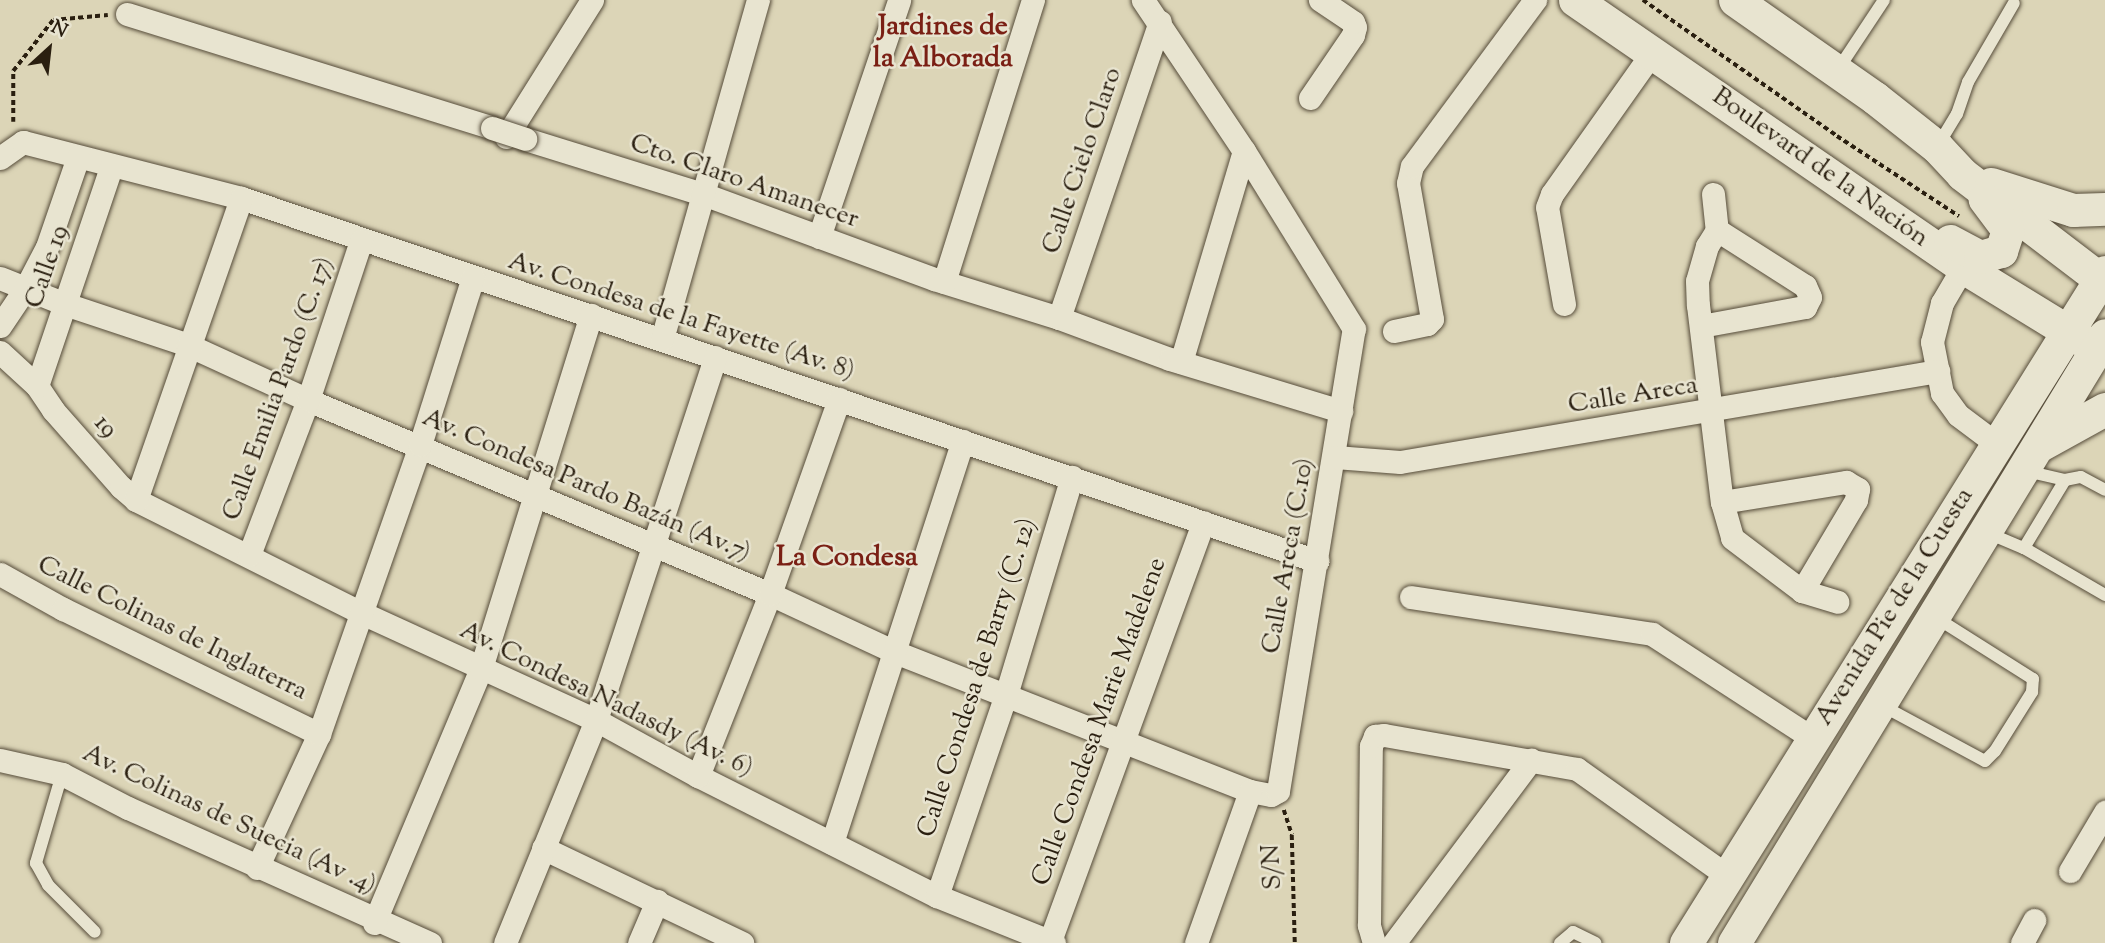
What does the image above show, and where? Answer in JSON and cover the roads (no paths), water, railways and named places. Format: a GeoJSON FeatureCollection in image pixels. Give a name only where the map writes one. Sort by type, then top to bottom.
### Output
{"type":"FeatureCollection","features":[{"type":"Feature","properties":{"kind":"main road","name":"Boulevard de la Nación"},"geometry":{"type":"LineString","coordinates":[[1575,0],[1963,267],[2088,341]]}},
{"type":"Feature","properties":{"kind":"main road"},"geometry":{"type":"LineString","coordinates":[[1735,0],[1937,147],[2005,223],[2008,230],[2005,244],[1995,255],[1973,255],[1810,161]]}},
{"type":"Feature","properties":{"kind":"main road"},"geometry":{"type":"LineString","coordinates":[[1962,174],[2073,210],[2105,209]]}},
{"type":"Feature","properties":{"kind":"main road"},"geometry":{"type":"LineString","coordinates":[[1962,174],[2104,283]]}},
{"type":"Feature","properties":{"kind":"main road","name":"Avenida Pie de la Cuesta"},"geometry":{"type":"LineString","coordinates":[[1734,943],[1959,573],[1976,532],[2029,459],[2088,341],[2104,283]]}},
{"type":"Feature","properties":{"kind":"main road","name":"Avenida Pie de la Cuesta"},"geometry":{"type":"LineString","coordinates":[[1690,937],[1726,875],[1998,445],[2088,341]]}},
{"type":"Feature","properties":{"kind":"main road"},"geometry":{"type":"LineString","coordinates":[[2029,459],[2105,409]]}},
{"type":"Feature","properties":{"kind":"street"},"geometry":{"type":"LineString","coordinates":[[508,135],[592,0]]}},
{"type":"Feature","properties":{"kind":"street"},"geometry":{"type":"LineString","coordinates":[[662,339],[758,0]]}},
{"type":"Feature","properties":{"kind":"street"},"geometry":{"type":"LineString","coordinates":[[819,237],[899,0]]}},
{"type":"Feature","properties":{"kind":"street"},"geometry":{"type":"LineString","coordinates":[[944,282],[1033,0]]}},
{"type":"Feature","properties":{"kind":"street"},"geometry":{"type":"LineString","coordinates":[[1143,0],[1244,151],[1181,362]]}},
{"type":"Feature","properties":{"kind":"street"},"geometry":{"type":"LineString","coordinates":[[1310,98],[1353,35],[1354,27],[1353,22],[1321,0]]}},
{"type":"Feature","properties":{"kind":"street"},"geometry":{"type":"LineString","coordinates":[[1394,331],[1427,324],[1432,319],[1408,183],[1412,166],[1535,0]]}},
{"type":"Feature","properties":{"kind":"street","name":"Cto. Claro Amanecer"},"geometry":{"type":"LineString","coordinates":[[127,14],[703,194],[944,282],[1059,318],[1181,362],[1341,411]]}},
{"type":"Feature","properties":{"kind":"street","name":"Calle Cielo Claro"},"geometry":{"type":"LineString","coordinates":[[1059,318],[1160,22]]}},
{"type":"Feature","properties":{"kind":"street"},"geometry":{"type":"LineString","coordinates":[[1564,304],[1547,207],[1552,194],[1652,53]]}},
{"type":"Feature","properties":{"kind":"street","name":"Av. Condesa de la Fayette (Av. 8)"},"geometry":{"type":"LineString","coordinates":[[0,158],[23,142],[241,198],[361,241],[591,315],[1317,561]]}},
{"type":"Feature","properties":{"kind":"street","name":"Calle Areca (C.10)"},"geometry":{"type":"LineString","coordinates":[[1244,151],[1354,329],[1278,791]]}},
{"type":"Feature","properties":{"kind":"street"},"geometry":{"type":"LineString","coordinates":[[0,326],[25,289],[47,247],[78,157]]}},
{"type":"Feature","properties":{"kind":"street","name":"Calle 19"},"geometry":{"type":"LineString","coordinates":[[37,386],[112,165]]}},
{"type":"Feature","properties":{"kind":"street"},"geometry":{"type":"LineString","coordinates":[[1713,194],[1717,230],[1707,246],[1697,281],[1722,502],[1732,538],[1802,591],[1837,602]]}},
{"type":"Feature","properties":{"kind":"street"},"geometry":{"type":"LineString","coordinates":[[136,500],[241,198]]}},
{"type":"Feature","properties":{"kind":"street"},"geometry":{"type":"LineString","coordinates":[[1701,326],[1805,307],[1810,297],[1805,286],[1717,230]]}},
{"type":"Feature","properties":{"kind":"street","name":"Calle Emilia Pardo (C. 17)"},"geometry":{"type":"LineString","coordinates":[[249,555],[308,400],[361,241]]}},
{"type":"Feature","properties":{"kind":"street"},"geometry":{"type":"LineString","coordinates":[[47,247],[80,260]]}},
{"type":"Feature","properties":{"kind":"street"},"geometry":{"type":"LineString","coordinates":[[1963,267],[1942,303],[1931,342],[1942,393],[1958,415],[1998,445]]}},
{"type":"Feature","properties":{"kind":"street","name":"Av. Condesa Pardo Bazán (Av.7)"},"geometry":{"type":"LineString","coordinates":[[0,278],[65,304],[188,345],[308,400],[770,594],[895,652],[1250,791],[1271,795],[1278,791]]}},
{"type":"Feature","properties":{"kind":"street"},"geometry":{"type":"LineString","coordinates":[[258,867],[319,734],[420,445],[473,278]]}},
{"type":"Feature","properties":{"kind":"street"},"geometry":{"type":"LineString","coordinates":[[375,921],[481,668],[537,496],[591,315]]}},
{"type":"Feature","properties":{"kind":"street","name":"19"},"geometry":{"type":"LineString","coordinates":[[0,352],[37,386],[53,410],[121,487],[136,500]]}},
{"type":"Feature","properties":{"kind":"street"},"geometry":{"type":"LineString","coordinates":[[505,943],[596,720],[715,357]]}},
{"type":"Feature","properties":{"kind":"street","name":"Calle Areca"},"geometry":{"type":"LineString","coordinates":[[1335,457],[1400,462],[1938,372]]}},
{"type":"Feature","properties":{"kind":"street"},"geometry":{"type":"LineString","coordinates":[[698,776],[770,594],[839,399]]}},
{"type":"Feature","properties":{"kind":"street"},"geometry":{"type":"LineString","coordinates":[[832,843],[963,441]]}},
{"type":"Feature","properties":{"kind":"street","name":"Calle Condesa de Barry (C. 12)"},"geometry":{"type":"LineString","coordinates":[[937,896],[1006,695],[1072,477]]}},
{"type":"Feature","properties":{"kind":"street"},"geometry":{"type":"LineString","coordinates":[[1722,502],[1846,482],[1858,489],[1856,500],[1802,591]]}},
{"type":"Feature","properties":{"kind":"street","name":"Av. Condesa Nadasdy (Av. 6)"},"geometry":{"type":"LineString","coordinates":[[136,500],[362,613],[596,720],[698,776],[937,896],[1052,942]]}},
{"type":"Feature","properties":{"kind":"street","name":"Calle Condesa Marie Madelene"},"geometry":{"type":"LineString","coordinates":[[1052,942],[1203,522]]}},
{"type":"Feature","properties":{"kind":"street","name":"Calle Colinas de Inglaterra"},"geometry":{"type":"LineString","coordinates":[[0,573],[62,609],[319,734]]}},
{"type":"Feature","properties":{"kind":"street"},"geometry":{"type":"LineString","coordinates":[[1410,597],[1652,634],[1812,738]]}},
{"type":"Feature","properties":{"kind":"street"},"geometry":{"type":"LineString","coordinates":[[1374,943],[1369,925],[1371,746],[1375,736],[1384,735],[1577,769],[1726,875]]}},
{"type":"Feature","properties":{"kind":"street","name":"Av. Colinas de Suecia (Av .4)"},"geometry":{"type":"LineString","coordinates":[[0,760],[62,774],[128,808],[375,921],[430,943]]}},
{"type":"Feature","properties":{"kind":"street"},"geometry":{"type":"LineString","coordinates":[[1394,943],[1531,760]]}},
{"type":"Feature","properties":{"kind":"street"},"geometry":{"type":"LineString","coordinates":[[1196,943],[1250,791]]}},
{"type":"Feature","properties":{"kind":"street"},"geometry":{"type":"LineString","coordinates":[[2070,871],[2097,846],[2105,812]]}},
{"type":"Feature","properties":{"kind":"street"},"geometry":{"type":"LineString","coordinates":[[543,848],[742,943]]}},
{"type":"Feature","properties":{"kind":"street"},"geometry":{"type":"LineString","coordinates":[[639,943],[657,901]]}},
{"type":"Feature","properties":{"kind":"street"},"geometry":{"type":"LineString","coordinates":[[2023,943],[2035,920]]}},
{"type":"Feature","properties":{"kind":"lane"},"geometry":{"type":"LineString","coordinates":[[1837,72],[1884,0]]}},
{"type":"Feature","properties":{"kind":"lane"},"geometry":{"type":"LineString","coordinates":[[1937,147],[1957,114],[1968,82],[2014,3]]}},
{"type":"Feature","properties":{"kind":"lane"},"geometry":{"type":"LineString","coordinates":[[2029,459],[2065,481]]}},
{"type":"Feature","properties":{"kind":"lane"},"geometry":{"type":"LineString","coordinates":[[2024,548],[2065,481],[2081,477],[2105,490]]}},
{"type":"Feature","properties":{"kind":"lane"},"geometry":{"type":"LineString","coordinates":[[1976,532],[2024,548],[2105,595]]}},
{"type":"Feature","properties":{"kind":"lane"},"geometry":{"type":"LineString","coordinates":[[1881,705],[1984,761],[2003,739],[2032,692],[2034,679],[1933,615]]}},
{"type":"Feature","properties":{"kind":"lane"},"geometry":{"type":"LineString","coordinates":[[62,774],[36,863],[48,885],[95,932]]}},
{"type":"Feature","properties":{"kind":"lane"},"geometry":{"type":"LineString","coordinates":[[1560,943],[1573,932],[1595,943]]}},
{"type":"Feature","properties":{"kind":"district","name":"Jardines de la Alborada"},"geometry":{"type":"Point","coordinates":[943,43]}},
{"type":"Feature","properties":{"kind":"district","name":"La Condesa"},"geometry":{"type":"Point","coordinates":[847,558]}}]}
